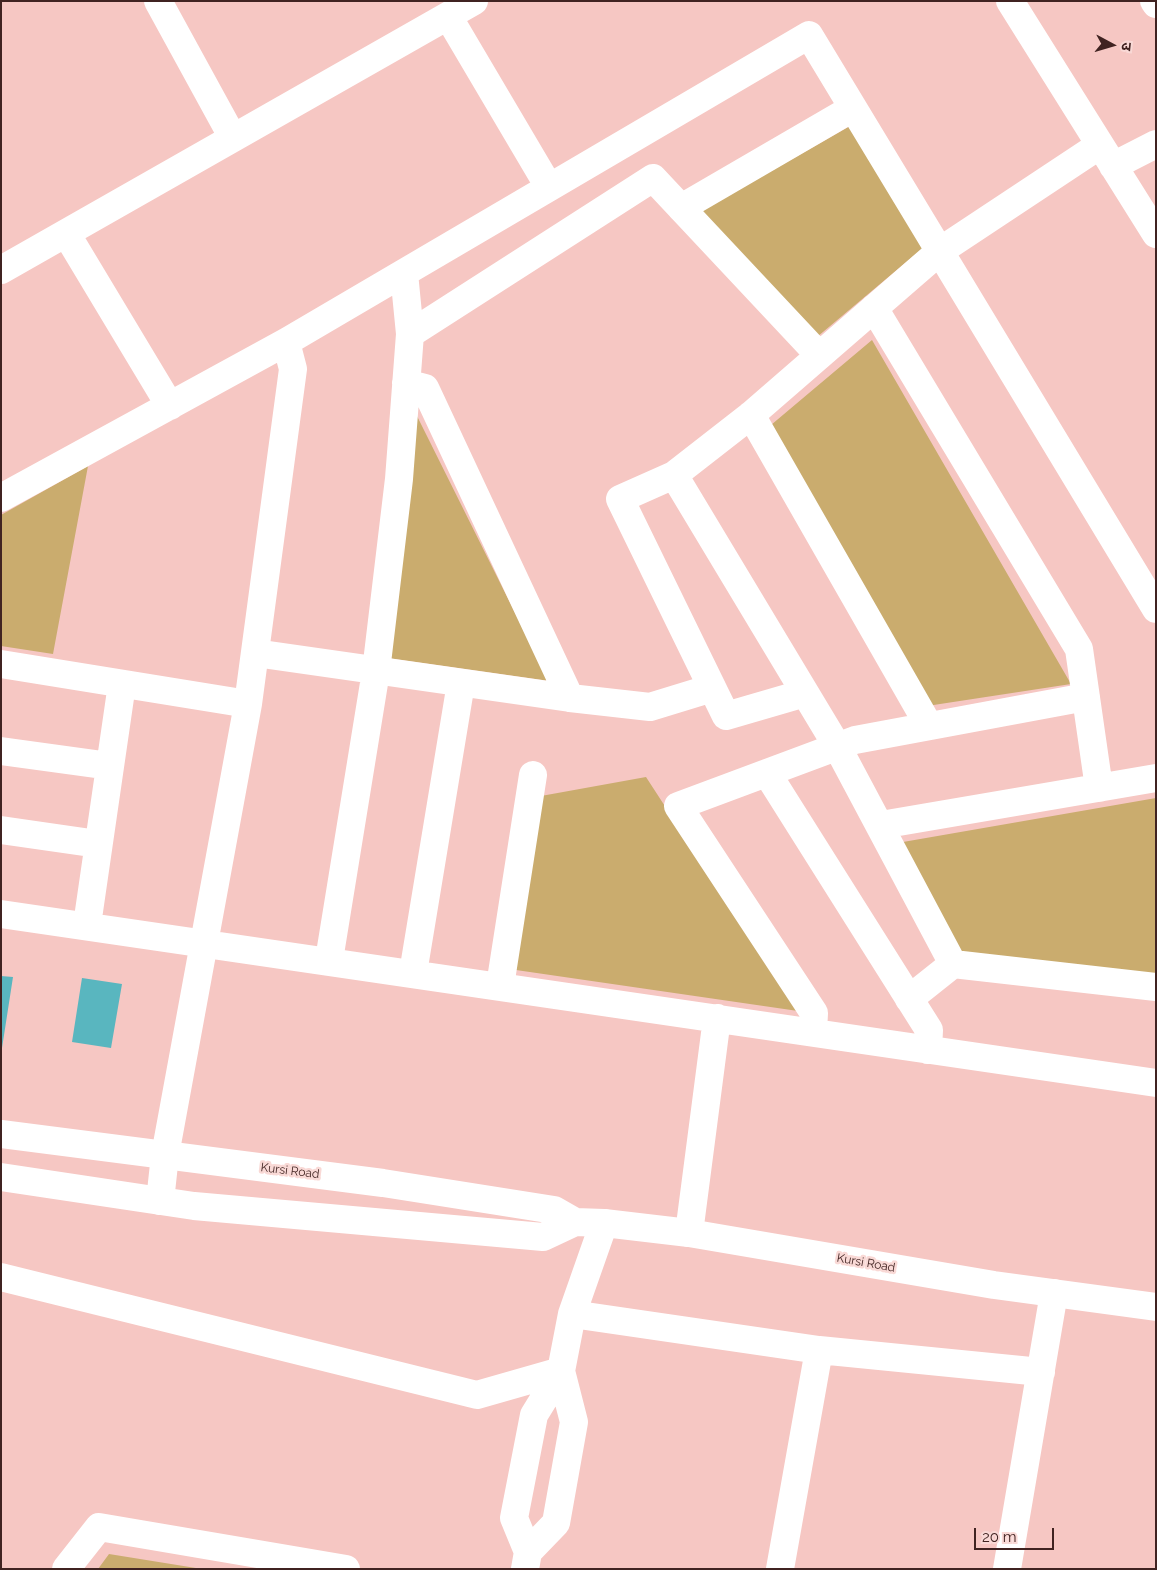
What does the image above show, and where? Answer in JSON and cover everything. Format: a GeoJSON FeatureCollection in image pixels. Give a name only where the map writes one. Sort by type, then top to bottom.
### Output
{"type":"FeatureCollection","features":[{"type":"Feature","properties":{"kind":"street"},"geometry":{"type":"LineString","coordinates":[[158,1],[233,138]]}},
{"type":"Feature","properties":{"kind":"street"},"geometry":{"type":"LineString","coordinates":[[1,270],[474,1]]}},
{"type":"Feature","properties":{"kind":"street"},"geometry":{"type":"LineString","coordinates":[[1010,1],[1156,234]]}},
{"type":"Feature","properties":{"kind":"street"},"geometry":{"type":"LineString","coordinates":[[448,16],[549,187]]}},
{"type":"Feature","properties":{"kind":"street"},"geometry":{"type":"LineString","coordinates":[[1,498],[286,342],[809,36],[1156,609]]}},
{"type":"Feature","properties":{"kind":"street"},"geometry":{"type":"LineString","coordinates":[[681,208],[853,108]]}},
{"type":"Feature","properties":{"kind":"street"},"geometry":{"type":"LineString","coordinates":[[805,693],[726,716],[620,499],[674,475],[751,415],[940,251],[1107,156],[1156,144]]}},
{"type":"Feature","properties":{"kind":"street"},"geometry":{"type":"LineString","coordinates":[[410,334],[654,178],[820,355]]}},
{"type":"Feature","properties":{"kind":"street"},"geometry":{"type":"LineString","coordinates":[[66,233],[170,406]]}},
{"type":"Feature","properties":{"kind":"street"},"geometry":{"type":"LineString","coordinates":[[329,960],[376,670],[398,480],[410,334],[404,273]]}},
{"type":"Feature","properties":{"kind":"street"},"geometry":{"type":"LineString","coordinates":[[874,308],[1079,649],[1099,788]]}},
{"type":"Feature","properties":{"kind":"street"},"geometry":{"type":"LineString","coordinates":[[160,1201],[165,1155],[206,942],[248,704],[293,368],[286,342]]}},
{"type":"Feature","properties":{"kind":"street"},"geometry":{"type":"LineString","coordinates":[[406,383],[426,388],[570,698]]}},
{"type":"Feature","properties":{"kind":"street"},"geometry":{"type":"LineString","coordinates":[[751,415],[929,726]]}},
{"type":"Feature","properties":{"kind":"street"},"geometry":{"type":"LineString","coordinates":[[674,475],[837,746],[953,964]]}},
{"type":"Feature","properties":{"kind":"street"},"geometry":{"type":"LineString","coordinates":[[255,653],[570,698],[650,706],[712,688]]}},
{"type":"Feature","properties":{"kind":"street"},"geometry":{"type":"LineString","coordinates":[[1,664],[248,704]]}},
{"type":"Feature","properties":{"kind":"street"},"geometry":{"type":"LineString","coordinates":[[413,973],[461,683]]}},
{"type":"Feature","properties":{"kind":"street"},"geometry":{"type":"LineString","coordinates":[[87,926],[122,684]]}},
{"type":"Feature","properties":{"kind":"street"},"geometry":{"type":"LineString","coordinates":[[813,1032],[814,1013],[678,806],[855,740],[1086,697]]}},
{"type":"Feature","properties":{"kind":"street"},"geometry":{"type":"LineString","coordinates":[[1,751],[110,766]]}},
{"type":"Feature","properties":{"kind":"street"},"geometry":{"type":"LineString","coordinates":[[767,773],[929,1030],[928,1050]]}},
{"type":"Feature","properties":{"kind":"street"},"geometry":{"type":"LineString","coordinates":[[500,986],[534,775]]}},
{"type":"Feature","properties":{"kind":"street"},"geometry":{"type":"LineString","coordinates":[[881,826],[1156,778]]}},
{"type":"Feature","properties":{"kind":"street"},"geometry":{"type":"LineString","coordinates":[[1,830],[98,844]]}},
{"type":"Feature","properties":{"kind":"street"},"geometry":{"type":"LineString","coordinates":[[1,914],[206,942],[1156,1083]]}},
{"type":"Feature","properties":{"kind":"street"},"geometry":{"type":"LineString","coordinates":[[909,999],[953,964],[1156,987]]}},
{"type":"Feature","properties":{"kind":"street"},"geometry":{"type":"LineString","coordinates":[[690,1233],[716,1018]]}},
{"type":"Feature","properties":{"kind":"street","name":"Kursi Road"},"geometry":{"type":"LineString","coordinates":[[1,1134],[383,1183],[554,1210],[575,1222],[604,1223],[690,1233],[1054,1293],[1156,1307]]}},
{"type":"Feature","properties":{"kind":"street","name":"Kursi Road"},"geometry":{"type":"LineString","coordinates":[[1,1177],[194,1206],[544,1237],[575,1222]]}},
{"type":"Feature","properties":{"kind":"street"},"geometry":{"type":"LineString","coordinates":[[527,1561],[514,1518],[534,1415],[561,1371],[572,1314],[604,1223]]}},
{"type":"Feature","properties":{"kind":"street"},"geometry":{"type":"LineString","coordinates":[[1,1277],[477,1395],[561,1371]]}},
{"type":"Feature","properties":{"kind":"street"},"geometry":{"type":"LineString","coordinates":[[1007,1569],[1054,1293]]}},
{"type":"Feature","properties":{"kind":"street"},"geometry":{"type":"LineString","coordinates":[[572,1314],[819,1350],[1041,1372]]}},
{"type":"Feature","properties":{"kind":"street"},"geometry":{"type":"LineString","coordinates":[[780,1569],[819,1350]]}},
{"type":"Feature","properties":{"kind":"street"},"geometry":{"type":"LineString","coordinates":[[527,1561],[556,1523],[574,1422],[561,1371]]}},
{"type":"Feature","properties":{"kind":"street"},"geometry":{"type":"LineString","coordinates":[[66,1569],[99,1527],[291,1564],[346,1569]]}},
{"type":"Feature","properties":{"kind":"shaded area"},"geometry":{"type":"Polygon","coordinates":[[[850,126],[923,248],[817,337],[701,211],[850,126]]]}},
{"type":"Feature","properties":{"kind":"shaded area"},"geometry":{"type":"Polygon","coordinates":[[[872,340],[1071,684],[927,706],[771,425],[872,340]]]}},
{"type":"Feature","properties":{"kind":"shaded area"},"geometry":{"type":"Polygon","coordinates":[[[415,412],[549,681],[387,658],[415,412]]]}},
{"type":"Feature","properties":{"kind":"shaded area"},"geometry":{"type":"Polygon","coordinates":[[[88,466],[53,654],[1,646],[1,515],[88,466]]]}},
{"type":"Feature","properties":{"kind":"shaded area"},"geometry":{"type":"Polygon","coordinates":[[[646,777],[798,1011],[516,970],[541,796],[646,777]]]}},
{"type":"Feature","properties":{"kind":"shaded area"},"geometry":{"type":"Polygon","coordinates":[[[1156,798],[1156,976],[958,952],[903,842],[1156,798]]]}},
{"type":"Feature","properties":{"kind":"shaded area"},"geometry":{"type":"Polygon","coordinates":[[[109,1554],[202,1569],[98,1569],[109,1554]]]}},
{"type":"Feature","properties":{"kind":"building"},"geometry":{"type":"Polygon","coordinates":[[[1,976],[13,977],[2,1048],[1,1048],[1,976]]]}},
{"type":"Feature","properties":{"kind":"building"},"geometry":{"type":"Polygon","coordinates":[[[82,978],[122,984],[111,1048],[72,1042],[82,978]]]}}]}
